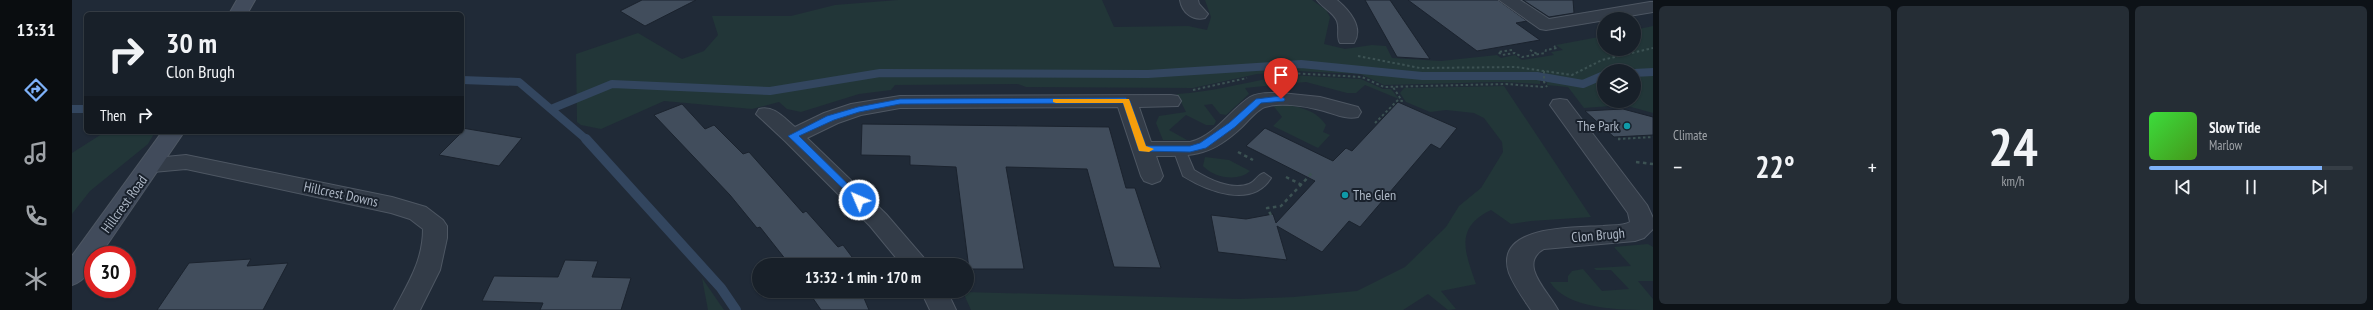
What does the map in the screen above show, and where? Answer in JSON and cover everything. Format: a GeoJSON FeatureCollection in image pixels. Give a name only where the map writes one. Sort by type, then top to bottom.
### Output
{"type":"FeatureCollection","features":[{"type":"Feature","properties":{"kind":"street"},"geometry":{"type":"LineString","coordinates":[[239,12],[246,0]]}},
{"type":"Feature","properties":{"kind":"street"},"geometry":{"type":"LineString","coordinates":[[1326,0],[1338,8],[1346,22],[1349,32],[1349,47]]}},
{"type":"Feature","properties":{"kind":"street"},"geometry":{"type":"LineString","coordinates":[[1508,0],[1546,25],[1650,7]]}},
{"type":"Feature","properties":{"kind":"street","name":"Clon Brugh"},"geometry":{"type":"LineString","coordinates":[[1545,310],[1520,267],[1520,254],[1527,245],[1539,240],[1635,232],[1643,225],[1639,211],[1554,96]]}},
{"type":"Feature","properties":{"kind":"street"},"geometry":{"type":"LineString","coordinates":[[1143,149],[1179,149],[1203,146],[1232,125],[1258,101],[1281,99],[1320,103],[1351,112]]}},
{"type":"Feature","properties":{"kind":"street"},"geometry":{"type":"LineString","coordinates":[[1126,101],[1152,176]]}},
{"type":"Feature","properties":{"kind":"street"},"geometry":{"type":"LineString","coordinates":[[793,136],[830,118],[858,109],[900,102],[1171,101]]}},
{"type":"Feature","properties":{"kind":"street"},"geometry":{"type":"LineString","coordinates":[[766,114],[793,136],[878,220],[912,258]]}},
{"type":"Feature","properties":{"kind":"street","name":"Hillcrest Road"},"geometry":{"type":"LineString","coordinates":[[72,275],[152,164],[172,134]]}},
{"type":"Feature","properties":{"kind":"street","name":"Hillcrest Downs"},"geometry":{"type":"LineString","coordinates":[[152,164],[186,162],[392,205],[418,213],[435,226],[436,244],[432,263],[407,310]]}},
{"type":"Feature","properties":{"kind":"street"},"geometry":{"type":"LineString","coordinates":[[937,298],[943,310]]}},
{"type":"Feature","properties":{"kind":"lane"},"geometry":{"type":"LineString","coordinates":[[1179,149],[1188,173],[1205,183],[1238,190],[1254,187],[1264,178]]}},
{"type":"Feature","properties":{"kind":"path"},"geometry":{"type":"LineString","coordinates":[[1512,50],[1498,52],[1502,55],[1515,53],[1522,57],[1537,55],[1557,48],[1552,45],[1546,25]]}},
{"type":"Feature","properties":{"kind":"path"},"geometry":{"type":"LineString","coordinates":[[1349,47],[1431,69],[1516,67],[1572,75],[1602,60],[1653,48]]}},
{"type":"Feature","properties":{"kind":"path"},"geometry":{"type":"LineString","coordinates":[[1530,50],[1537,55]]}},
{"type":"Feature","properties":{"kind":"path"},"geometry":{"type":"LineString","coordinates":[[1544,71],[1544,82],[1554,96]]}},
{"type":"Feature","properties":{"kind":"path"},"geometry":{"type":"LineString","coordinates":[[1261,76],[1289,73],[1362,77],[1384,87],[1506,84],[1554,96]]}},
{"type":"Feature","properties":{"kind":"path"},"geometry":{"type":"LineString","coordinates":[[1171,101],[1174,101],[1170,91],[1198,90],[1249,78]]}},
{"type":"Feature","properties":{"kind":"path"},"geometry":{"type":"LineString","coordinates":[[1375,123],[1398,100],[1402,101],[1392,87]]}},
{"type":"Feature","properties":{"kind":"path"},"geometry":{"type":"LineString","coordinates":[[1271,214],[1267,208],[1281,206],[1312,174]]}},
{"type":"Feature","properties":{"kind":"green space"},"geometry":{"type":"Polygon","coordinates":[[[898,0],[1102,0],[1114,27],[1188,26],[1207,30],[1211,17],[1205,0],[1312,0],[1326,10],[1330,17],[1324,44],[1345,49],[1372,45],[1386,46],[1392,58],[1441,61],[1497,55],[1501,58],[1515,55],[1522,60],[1554,55],[1551,52],[1563,50],[1556,45],[1597,37],[1597,56],[1641,56],[1641,29],[1653,26],[1653,113],[1635,108],[1641,108],[1641,64],[1597,64],[1597,107],[1584,108],[1568,87],[1547,85],[1547,74],[1540,72],[1540,84],[1500,82],[1384,85],[1360,74],[1297,71],[1257,74],[1193,88],[1026,87],[1018,84],[895,85],[891,90],[859,94],[801,112],[787,109],[779,102],[752,109],[664,101],[601,129],[581,125],[577,122],[576,54],[638,33],[682,59],[704,51],[718,35],[712,16],[791,16],[835,5],[898,0]]]}},
{"type":"Feature","properties":{"kind":"green space"},"geometry":{"type":"Polygon","coordinates":[[[1292,75],[1361,79],[1383,89],[1391,89],[1399,99],[1365,85],[1356,93],[1347,93],[1306,82],[1245,88],[1249,94],[1226,115],[1220,114],[1212,104],[1204,105],[1216,121],[1214,125],[1206,125],[1186,115],[1169,130],[1187,140],[1163,140],[1156,123],[1159,116],[1186,112],[1177,94],[1206,91],[1292,75]]]}},
{"type":"Feature","properties":{"kind":"green space"},"geometry":{"type":"Polygon","coordinates":[[[1504,86],[1591,217],[1531,221],[1511,224],[1491,210],[1479,217],[1467,233],[1466,242],[1468,261],[1476,284],[1441,291],[1456,309],[1448,310],[1428,294],[1403,310],[971,310],[966,298],[974,298],[974,292],[1240,299],[1294,297],[1357,291],[1405,267],[1446,227],[1459,206],[1481,188],[1503,152],[1502,142],[1484,118],[1474,113],[1446,110],[1430,112],[1406,102],[1400,93],[1404,88],[1504,86]]]}},
{"type":"Feature","properties":{"kind":"green space"},"geometry":{"type":"Polygon","coordinates":[[[1272,104],[1295,106],[1309,111],[1321,119],[1326,125],[1323,132],[1330,135],[1318,148],[1273,126],[1282,117],[1272,104]]]}},
{"type":"Feature","properties":{"kind":"green space"},"geometry":{"type":"Polygon","coordinates":[[[102,134],[154,134],[148,144],[90,191],[72,214],[72,153],[102,134]]]}},
{"type":"Feature","properties":{"kind":"green space"},"geometry":{"type":"Polygon","coordinates":[[[1205,157],[1229,160],[1250,171],[1239,177],[1220,176],[1203,166],[1205,157]]]}},
{"type":"Feature","properties":{"kind":"green space"},"geometry":{"type":"Polygon","coordinates":[[[1648,244],[1653,247],[1653,281],[1638,281],[1653,299],[1653,310],[1612,309],[1582,303],[1569,298],[1558,291],[1550,282],[1568,282],[1568,276],[1572,271],[1583,269],[1602,291],[1629,289],[1611,270],[1596,270],[1594,268],[1631,266],[1614,247],[1648,244]]]}},
{"type":"Feature","properties":{"kind":"green space"},"geometry":{"type":"Polygon","coordinates":[[[702,278],[724,310],[708,310],[702,278]]]}},
{"type":"Feature","properties":{"kind":"building"},"geometry":{"type":"Polygon","coordinates":[[[642,0],[696,0],[645,26],[620,11],[642,0]]]}},
{"type":"Feature","properties":{"kind":"building"},"geometry":{"type":"Polygon","coordinates":[[[1365,0],[1390,0],[1430,59],[1397,57],[1365,0]]]}},
{"type":"Feature","properties":{"kind":"building"},"geometry":{"type":"Polygon","coordinates":[[[1408,0],[1498,0],[1527,21],[1516,23],[1540,40],[1477,51],[1408,0]]]}},
{"type":"Feature","properties":{"kind":"building"},"geometry":{"type":"Polygon","coordinates":[[[1523,0],[1573,0],[1574,13],[1549,17],[1523,0]]]}},
{"type":"Feature","properties":{"kind":"building","name":"The Glen"},"geometry":{"type":"Polygon","coordinates":[[[1398,102],[1457,128],[1440,149],[1431,144],[1360,227],[1349,221],[1322,252],[1277,226],[1287,260],[1218,252],[1211,215],[1246,219],[1273,214],[1276,223],[1315,181],[1246,146],[1265,128],[1333,161],[1346,148],[1352,151],[1398,102]]]}},
{"type":"Feature","properties":{"kind":"building"},"geometry":{"type":"Polygon","coordinates":[[[682,104],[705,129],[714,125],[743,154],[749,152],[803,213],[806,211],[838,247],[843,245],[853,258],[784,258],[760,227],[757,228],[730,195],[654,115],[682,104]]]}},
{"type":"Feature","properties":{"kind":"building","name":"The Park"},"geometry":{"type":"Polygon","coordinates":[[[1623,109],[1653,117],[1653,135],[1614,137],[1585,111],[1623,109]]]}},
{"type":"Feature","properties":{"kind":"building"},"geometry":{"type":"Polygon","coordinates":[[[862,124],[1109,127],[1126,188],[1135,188],[1161,268],[1114,267],[1087,169],[1006,167],[1024,269],[974,269],[974,258],[968,258],[956,167],[910,165],[910,156],[861,155],[862,124]]]}},
{"type":"Feature","properties":{"kind":"building"},"geometry":{"type":"Polygon","coordinates":[[[464,128],[522,138],[499,166],[439,155],[460,134],[464,134],[464,128]]]}},
{"type":"Feature","properties":{"kind":"building"},"geometry":{"type":"Polygon","coordinates":[[[251,259],[247,266],[288,263],[263,310],[157,310],[189,263],[251,259]]]}},
{"type":"Feature","properties":{"kind":"building"},"geometry":{"type":"Polygon","coordinates":[[[565,260],[598,261],[592,277],[631,278],[621,310],[540,310],[543,303],[482,301],[494,276],[558,277],[565,260]]]}},
{"type":"Feature","properties":{"kind":"building"},"geometry":{"type":"Polygon","coordinates":[[[813,298],[864,298],[869,310],[821,310],[813,298]]]}},
{"type":"Feature","properties":{"kind":"waterway"},"geometry":{"type":"LineString","coordinates":[[551,109],[612,84],[770,91],[880,73],[1148,74],[1301,64],[1422,76],[1537,76],[1583,84],[1597,78]]}},
{"type":"Feature","properties":{"kind":"waterway"},"geometry":{"type":"LineString","coordinates":[[1641,73],[1653,72]]}},
{"type":"Feature","properties":{"kind":"waterway"},"geometry":{"type":"LineString","coordinates":[[464,80],[519,82],[587,140]]}},
{"type":"Feature","properties":{"kind":"waterway"},"geometry":{"type":"LineString","coordinates":[[72,109],[84,109]]}},
{"type":"Feature","properties":{"kind":"waterway"},"geometry":{"type":"LineString","coordinates":[[587,140],[721,288],[736,310]]}},
{"type":"Feature","properties":{"kind":"slow traffic"},"geometry":{"type":"LineString","coordinates":[[1056,101],[1126,101],[1143,149],[1149,149]]}},
{"type":"Feature","properties":{"kind":"place","name":"The Park"},"geometry":{"type":"Point","coordinates":[1627,126]}},
{"type":"Feature","properties":{"kind":"place","name":"The Glen"},"geometry":{"type":"Point","coordinates":[1345,195]}},
{"type":"Feature","properties":{"kind":"route"},"geometry":{"type":"LineString","coordinates":[[859,200],[793,136],[830,118],[858,109],[900,102],[921,100],[1126,101],[1143,149],[1190,149],[1203,146],[1232,125],[1258,101],[1281,99]]}}]}
